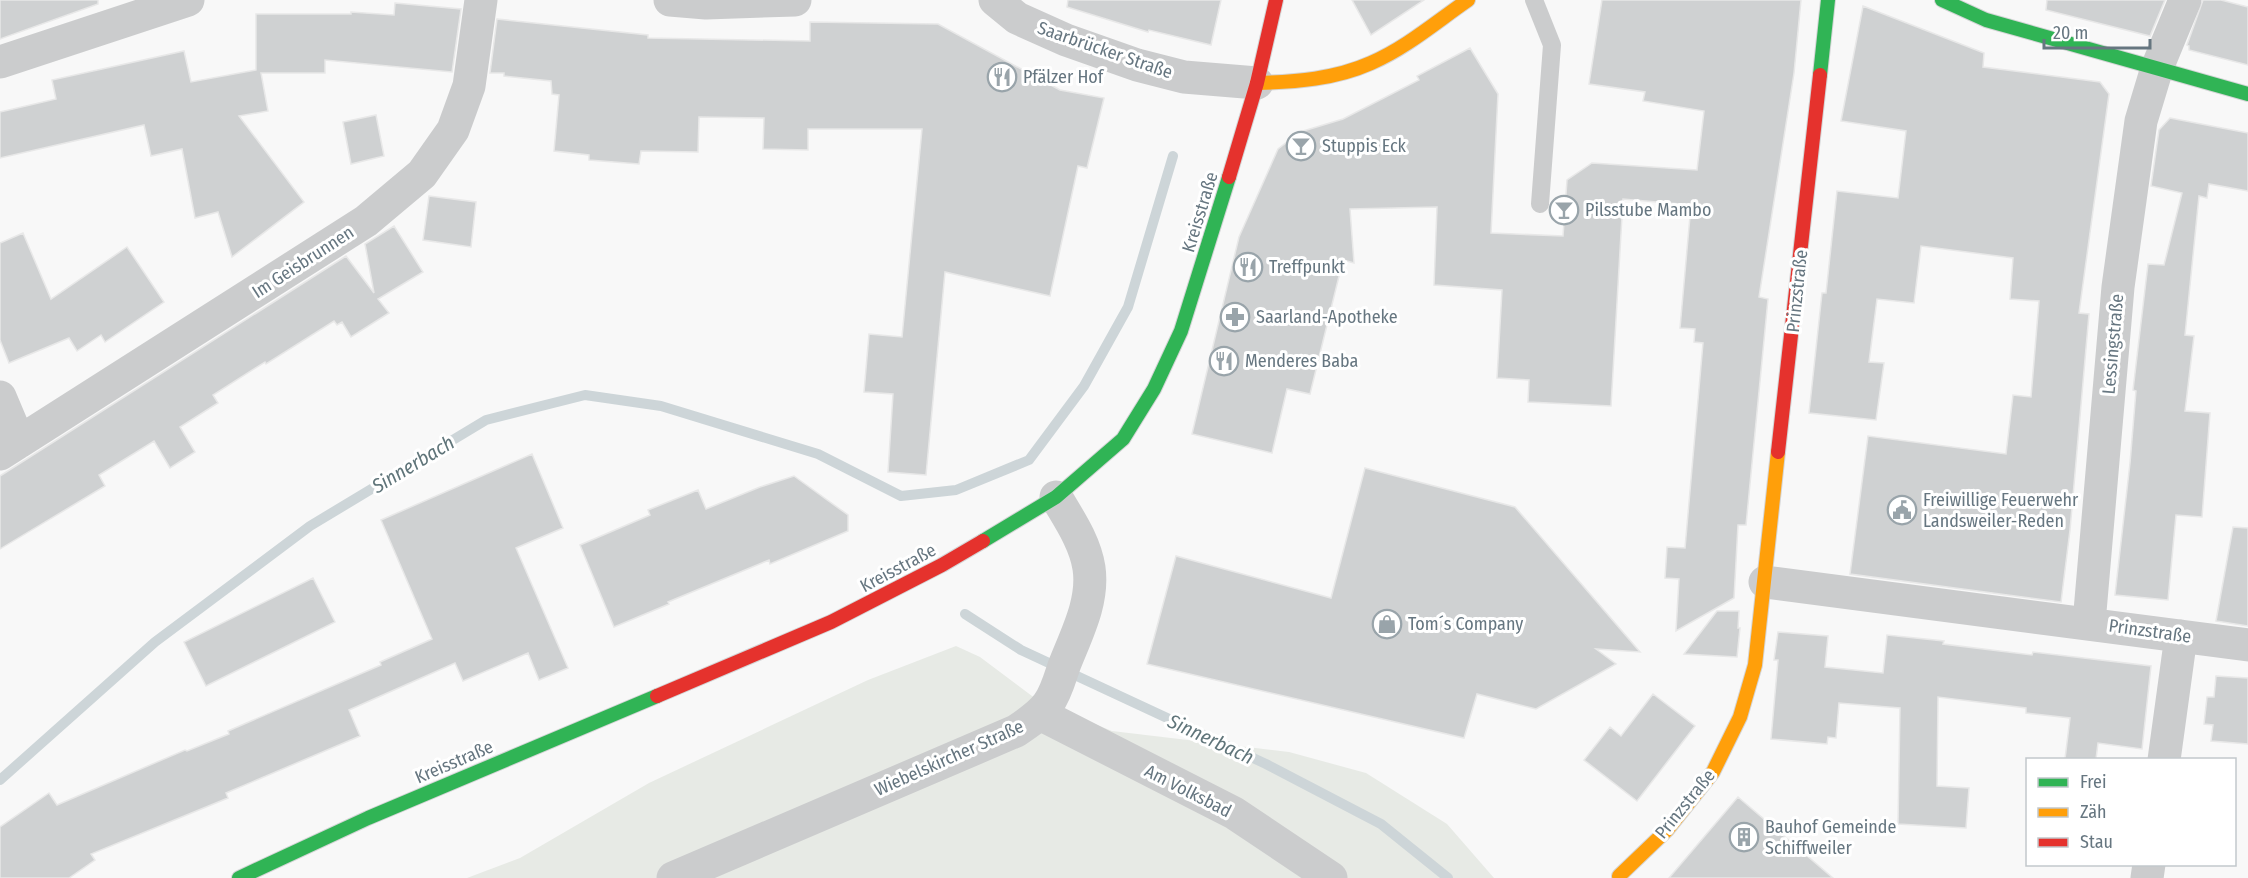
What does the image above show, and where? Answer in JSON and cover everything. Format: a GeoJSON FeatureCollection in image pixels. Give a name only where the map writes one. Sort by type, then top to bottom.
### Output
{"type":"FeatureCollection","features":[{"type":"Feature","properties":{"kind":"street"},"geometry":{"type":"LineString","coordinates":[[0,62],[188,0]]}},
{"type":"Feature","properties":{"kind":"street","name":"Im Geisbrunnen"},"geometry":{"type":"LineString","coordinates":[[0,398],[10,448],[366,221],[422,174],[453,130],[469,86],[481,0]]}},
{"type":"Feature","properties":{"kind":"street"},"geometry":{"type":"LineString","coordinates":[[670,0],[706,3],[795,0]]}},
{"type":"Feature","properties":{"kind":"street","name":"Saarbrücker Straße"},"geometry":{"type":"LineString","coordinates":[[995,0],[1017,18],[1066,40],[1137,65],[1184,77],[1257,83]]}},
{"type":"Feature","properties":{"kind":"street","name":"Kreisstraße"},"geometry":{"type":"LineString","coordinates":[[239,878],[368,818],[831,622],[942,565],[1056,497],[1123,439],[1155,389],[1181,331],[1257,83],[1276,0]]}},
{"type":"Feature","properties":{"kind":"street"},"geometry":{"type":"LineString","coordinates":[[1257,83],[1299,82],[1337,75],[1386,55],[1468,0]]}},
{"type":"Feature","properties":{"kind":"street","name":"Prinzstraße"},"geometry":{"type":"LineString","coordinates":[[1619,876],[1667,830],[1713,772],[1740,717],[1755,665],[1828,0]]}},
{"type":"Feature","properties":{"kind":"street"},"geometry":{"type":"LineString","coordinates":[[1942,0],[1986,20],[2248,94]]}},
{"type":"Feature","properties":{"kind":"street","name":"Lessingstraße"},"geometry":{"type":"LineString","coordinates":[[2089,623],[2118,287],[2141,121],[2157,68],[2185,0]]}},
{"type":"Feature","properties":{"kind":"street"},"geometry":{"type":"LineString","coordinates":[[1048,701],[1086,611],[1090,588],[1089,568],[1083,547],[1056,497]]}},
{"type":"Feature","properties":{"kind":"street","name":"Prinzstraße"},"geometry":{"type":"LineString","coordinates":[[1765,582],[2248,645]]}},
{"type":"Feature","properties":{"kind":"street"},"geometry":{"type":"LineString","coordinates":[[2164,758],[2181,636]]}},
{"type":"Feature","properties":{"kind":"street","name":"Wiebelskircher Straße"},"geometry":{"type":"LineString","coordinates":[[673,878],[1016,731],[1048,701]]}},
{"type":"Feature","properties":{"kind":"street","name":"Am Volksbad"},"geometry":{"type":"LineString","coordinates":[[1048,701],[1234,813],[1331,878]]}},
{"type":"Feature","properties":{"kind":"lane"},"geometry":{"type":"LineString","coordinates":[[1534,0],[1552,45],[1540,204]]}},
{"type":"Feature","properties":{"kind":"shaded area"},"geometry":{"type":"Polygon","coordinates":[[[956,646],[980,657],[1040,702],[1112,731],[1289,752],[1366,773],[1447,824],[1494,878],[467,878],[520,858],[649,783],[868,680],[956,646]]]}},
{"type":"Feature","properties":{"kind":"building"},"geometry":{"type":"Polygon","coordinates":[[[0,0],[98,0],[98,4],[0,39],[0,0]]]}},
{"type":"Feature","properties":{"kind":"building"},"geometry":{"type":"Polygon","coordinates":[[[1068,0],[1221,0],[1211,45],[1149,30],[1148,32],[1067,7],[1068,0]]]}},
{"type":"Feature","properties":{"kind":"building"},"geometry":{"type":"Polygon","coordinates":[[[1352,0],[1424,0],[1371,35],[1352,0]]]}},
{"type":"Feature","properties":{"kind":"building"},"geometry":{"type":"Polygon","coordinates":[[[1602,0],[1801,0],[1794,73],[1759,297],[1768,299],[1746,525],[1738,525],[1734,598],[1676,631],[1679,579],[1665,578],[1667,547],[1685,548],[1703,343],[1694,342],[1695,329],[1680,328],[1691,205],[1623,199],[1611,406],[1528,402],[1529,380],[1497,378],[1502,290],[1434,285],[1437,207],[1350,209],[1354,263],[1343,260],[1310,394],[1287,389],[1272,453],[1192,434],[1239,237],[1278,149],[1300,132],[1343,119],[1419,80],[1417,76],[1470,48],[1498,94],[1491,233],[1563,236],[1567,180],[1592,163],[1697,170],[1704,111],[1643,101],[1645,92],[1589,84],[1602,0]]]}},
{"type":"Feature","properties":{"kind":"building"},"geometry":{"type":"Polygon","coordinates":[[[2047,0],[2165,0],[2150,36],[2046,10],[2047,0]]]}},
{"type":"Feature","properties":{"kind":"building"},"geometry":{"type":"Polygon","coordinates":[[[2203,0],[2221,0],[2248,7],[2248,65],[2189,50],[2187,45],[2203,0]]]}},
{"type":"Feature","properties":{"kind":"building"},"geometry":{"type":"Polygon","coordinates":[[[395,3],[461,9],[452,72],[325,60],[325,73],[261,73],[268,111],[239,116],[304,202],[232,257],[218,212],[195,218],[182,149],[151,156],[144,125],[0,158],[0,112],[56,99],[52,80],[184,51],[191,82],[256,70],[256,14],[351,14],[351,12],[394,15],[395,3]]]}},
{"type":"Feature","properties":{"kind":"building"},"geometry":{"type":"Polygon","coordinates":[[[1863,6],[1984,53],[1983,67],[2100,82],[2109,94],[2079,313],[2089,314],[2070,530],[2061,602],[1850,574],[1868,436],[2006,454],[2013,395],[2031,397],[2039,301],[2010,299],[2013,258],[1921,246],[1914,303],[1877,299],[1869,362],[1884,363],[1876,420],[1809,413],[1822,293],[1826,293],[1837,191],[1898,198],[1906,131],[1841,121],[1863,6]]]}},
{"type":"Feature","properties":{"kind":"building"},"geometry":{"type":"Polygon","coordinates":[[[497,19],[648,35],[648,38],[810,41],[810,22],[938,24],[1060,90],[1104,98],[1087,168],[1078,166],[1050,296],[945,272],[926,475],[888,472],[893,394],[864,392],[869,334],[902,337],[922,129],[808,129],[808,150],[763,149],[764,118],[699,117],[698,152],[641,151],[639,164],[589,160],[589,155],[554,151],[559,95],[552,94],[551,81],[504,76],[504,73],[490,73],[497,19]]]}},
{"type":"Feature","properties":{"kind":"building"},"geometry":{"type":"Polygon","coordinates":[[[376,115],[384,156],[351,164],[343,122],[376,115]]]}},
{"type":"Feature","properties":{"kind":"building"},"geometry":{"type":"Polygon","coordinates":[[[2170,118],[2248,133],[2248,191],[2209,184],[2207,198],[2199,196],[2185,335],[2194,336],[2185,411],[2210,413],[2202,517],[2176,515],[2168,600],[2115,595],[2130,463],[2136,391],[2133,390],[2148,264],[2164,265],[2182,193],[2151,186],[2159,130],[2170,118]]]}},
{"type":"Feature","properties":{"kind":"building"},"geometry":{"type":"Polygon","coordinates":[[[429,196],[476,202],[471,247],[423,240],[429,196]]]}},
{"type":"Feature","properties":{"kind":"building"},"geometry":{"type":"Polygon","coordinates":[[[394,226],[423,272],[378,299],[389,313],[351,337],[342,322],[337,325],[334,321],[266,364],[265,362],[213,395],[218,403],[180,427],[195,452],[170,468],[154,441],[99,475],[105,486],[0,549],[0,476],[346,256],[374,293],[365,244],[394,226]]]}},
{"type":"Feature","properties":{"kind":"building"},"geometry":{"type":"Polygon","coordinates":[[[23,233],[51,299],[127,247],[164,302],[105,342],[101,335],[77,351],[69,338],[9,363],[0,340],[0,243],[23,233]]]}},
{"type":"Feature","properties":{"kind":"building"},"geometry":{"type":"Polygon","coordinates":[[[532,454],[563,528],[516,548],[568,668],[539,680],[528,653],[463,681],[455,663],[349,710],[360,736],[226,793],[228,798],[91,854],[95,860],[69,878],[0,878],[0,827],[49,793],[57,805],[185,750],[229,734],[228,731],[381,665],[380,662],[432,639],[381,520],[532,454]]]}},
{"type":"Feature","properties":{"kind":"building","name":"Tom´s Company"},"geometry":{"type":"Polygon","coordinates":[[[1365,468],[1515,507],[1640,652],[1596,649],[1616,664],[1536,709],[1477,694],[1464,738],[1147,664],[1176,556],[1331,598],[1365,468]]]}},
{"type":"Feature","properties":{"kind":"building"},"geometry":{"type":"Polygon","coordinates":[[[794,476],[848,515],[848,531],[770,564],[769,560],[614,627],[580,545],[650,515],[648,510],[698,490],[706,509],[794,476]]]}},
{"type":"Feature","properties":{"kind":"building"},"geometry":{"type":"Polygon","coordinates":[[[2233,527],[2248,528],[2248,626],[2216,621],[2233,527]]]}},
{"type":"Feature","properties":{"kind":"building"},"geometry":{"type":"Polygon","coordinates":[[[313,578],[335,622],[206,686],[184,642],[313,578]]]}},
{"type":"Feature","properties":{"kind":"building"},"geometry":{"type":"Polygon","coordinates":[[[1717,611],[1739,611],[1737,657],[1684,654],[1717,611]]]}},
{"type":"Feature","properties":{"kind":"building"},"geometry":{"type":"Polygon","coordinates":[[[1778,632],[1828,636],[1825,667],[1883,673],[1887,635],[1944,641],[1943,644],[2032,655],[2033,652],[2151,666],[2142,749],[2098,743],[2096,758],[2065,758],[2070,718],[2026,713],[2026,708],[1938,697],[1937,786],[1969,788],[1966,828],[1898,824],[1900,708],[1839,703],[1836,738],[1828,737],[1827,744],[1771,739],[1778,660],[1774,660],[1778,632]]]}},
{"type":"Feature","properties":{"kind":"building"},"geometry":{"type":"Polygon","coordinates":[[[2216,676],[2248,678],[2248,744],[2211,741],[2213,725],[2204,724],[2207,697],[2214,697],[2216,676]]]}},
{"type":"Feature","properties":{"kind":"building"},"geometry":{"type":"Polygon","coordinates":[[[1653,694],[1695,726],[1637,801],[1584,760],[1610,727],[1621,736],[1653,694]]]}},
{"type":"Feature","properties":{"kind":"building","name":"Bauhof Gemeinde Schiffweiler"},"geometry":{"type":"Polygon","coordinates":[[[1738,797],[1833,878],[1669,878],[1738,797]]]}},
{"type":"Feature","properties":{"kind":"waterway","name":"Sinnerbach"},"geometry":{"type":"LineString","coordinates":[[0,780],[155,642],[310,526],[486,420],[585,395],[661,406],[818,454],[901,496],[956,490],[1029,460],[1084,386],[1128,307],[1173,156]]}},
{"type":"Feature","properties":{"kind":"waterway","name":"Sinnerbach"},"geometry":{"type":"LineString","coordinates":[[965,614],[1021,650],[1266,764],[1381,824],[1448,878]]}},
{"type":"Feature","properties":{"kind":"traffic: fast"},"geometry":{"type":"LineString","coordinates":[[1820,75],[1828,0]]}},
{"type":"Feature","properties":{"kind":"traffic: fast"},"geometry":{"type":"LineString","coordinates":[[1942,0],[1986,20],[2248,94]]}},
{"type":"Feature","properties":{"kind":"traffic: fast"},"geometry":{"type":"LineString","coordinates":[[983,541],[1056,497],[1123,439],[1154,389],[1181,331],[1229,177]]}},
{"type":"Feature","properties":{"kind":"traffic: fast"},"geometry":{"type":"LineString","coordinates":[[239,878],[368,818],[657,696]]}},
{"type":"Feature","properties":{"kind":"traffic: slow"},"geometry":{"type":"LineString","coordinates":[[1257,83],[1315,79],[1343,73],[1371,63],[1421,34],[1468,0]]}},
{"type":"Feature","properties":{"kind":"traffic: slow"},"geometry":{"type":"LineString","coordinates":[[1619,876],[1667,830],[1713,772],[1740,717],[1755,665],[1778,452]]}},
{"type":"Feature","properties":{"kind":"traffic: jam"},"geometry":{"type":"LineString","coordinates":[[1229,177],[1257,83],[1276,0]]}},
{"type":"Feature","properties":{"kind":"traffic: jam"},"geometry":{"type":"LineString","coordinates":[[1778,452],[1820,75]]}},
{"type":"Feature","properties":{"kind":"traffic: jam"},"geometry":{"type":"LineString","coordinates":[[657,696],[831,622],[942,565],[983,541]]}},
{"type":"Feature","properties":{"kind":"place","name":"Pfälzer Hof"},"geometry":{"type":"Point","coordinates":[1002,77]}},
{"type":"Feature","properties":{"kind":"place","name":"Stuppis Eck"},"geometry":{"type":"Point","coordinates":[1301,146]}},
{"type":"Feature","properties":{"kind":"place","name":"Pilsstube Mambo"},"geometry":{"type":"Point","coordinates":[1564,210]}},
{"type":"Feature","properties":{"kind":"place","name":"Treffpunkt"},"geometry":{"type":"Point","coordinates":[1248,267]}},
{"type":"Feature","properties":{"kind":"place","name":"Saarland-Apotheke"},"geometry":{"type":"Point","coordinates":[1235,317]}},
{"type":"Feature","properties":{"kind":"place","name":"Menderes Baba"},"geometry":{"type":"Point","coordinates":[1224,361]}},
{"type":"Feature","properties":{"kind":"place","name":"Freiwillige Feuerwehr Landsweiler-Reden"},"geometry":{"type":"Point","coordinates":[1902,510]}},
{"type":"Feature","properties":{"kind":"place","name":"Tom´s Company"},"geometry":{"type":"Point","coordinates":[1387,624]}},
{"type":"Feature","properties":{"kind":"place","name":"Bauhof Gemeinde Schiffweiler"},"geometry":{"type":"Point","coordinates":[1744,837]}}]}
